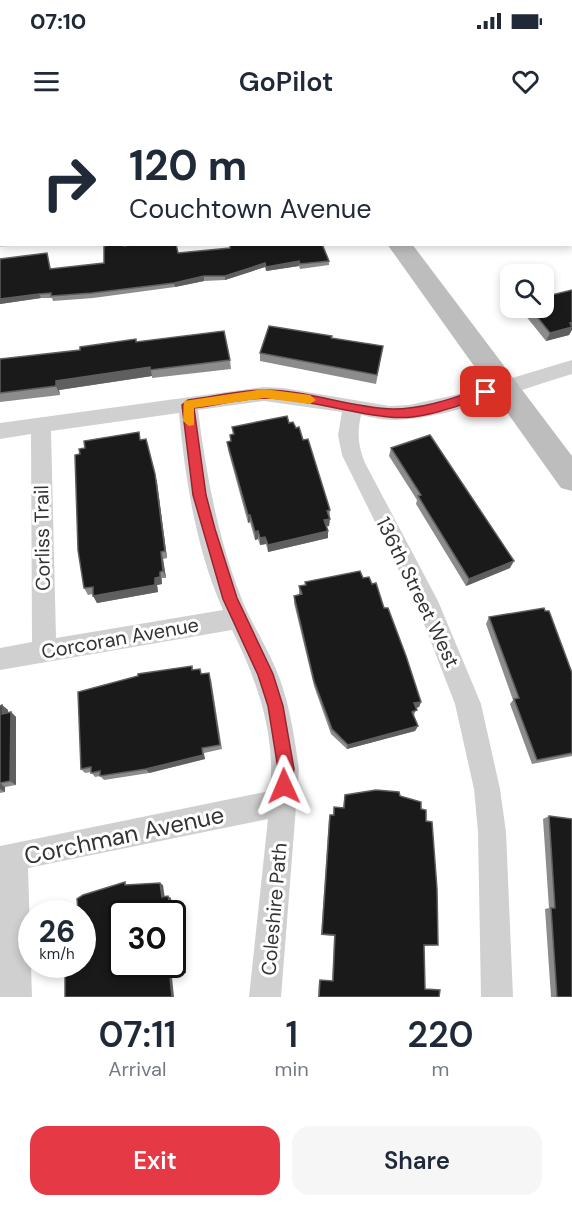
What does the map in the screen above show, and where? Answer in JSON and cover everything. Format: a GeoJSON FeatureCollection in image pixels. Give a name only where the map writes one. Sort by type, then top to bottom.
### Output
{"type":"FeatureCollection","features":[{"type":"Feature","properties":{"kind":"street"},"geometry":{"type":"LineString","coordinates":[[400,246],[572,479]]}},
{"type":"Feature","properties":{"kind":"street"},"geometry":{"type":"LineString","coordinates":[[0,431],[264,394],[390,413],[409,412],[456,402],[572,367]]}},
{"type":"Feature","properties":{"kind":"street","name":"Coleshire Path"},"geometry":{"type":"LineString","coordinates":[[188,405],[200,495],[230,599],[266,674],[276,706],[286,769],[266,997]]}},
{"type":"Feature","properties":{"kind":"street","name":"136th Street West"},"geometry":{"type":"LineString","coordinates":[[353,407],[347,432],[347,445],[430,608],[468,704],[487,789],[497,997]]}},
{"type":"Feature","properties":{"kind":"street","name":"Corliss Trail"},"geometry":{"type":"LineString","coordinates":[[41,425],[44,651]]}},
{"type":"Feature","properties":{"kind":"street","name":"Corcoran Avenue"},"geometry":{"type":"LineString","coordinates":[[0,659],[239,618]]}},
{"type":"Feature","properties":{"kind":"street","name":"Corchman Avenue"},"geometry":{"type":"LineString","coordinates":[[7,859],[283,802]]}},
{"type":"Feature","properties":{"kind":"street"},"geometry":{"type":"LineString","coordinates":[[7,859],[16,997]]}},
{"type":"Feature","properties":{"kind":"building"},"geometry":{"type":"Polygon","coordinates":[[[104,246],[176,246],[178,253],[230,248],[230,246],[323,246],[329,261],[300,264],[299,261],[266,267],[265,263],[225,276],[204,276],[174,283],[92,293],[51,296],[51,293],[0,299],[0,259],[47,253],[50,269],[104,263],[104,246]]]}},
{"type":"Feature","properties":{"kind":"building"},"geometry":{"type":"Polygon","coordinates":[[[572,290],[572,323],[570,323],[572,327],[550,333],[538,318],[554,318],[554,294],[572,290]]]}},
{"type":"Feature","properties":{"kind":"building"},"geometry":{"type":"Polygon","coordinates":[[[269,326],[383,346],[377,375],[260,353],[269,326]]]}},
{"type":"Feature","properties":{"kind":"building"},"geometry":{"type":"Polygon","coordinates":[[[224,331],[230,360],[150,370],[150,367],[56,381],[56,386],[0,393],[0,359],[80,350],[80,347],[136,339],[136,342],[224,331]]]}},
{"type":"Feature","properties":{"kind":"building"},"geometry":{"type":"Polygon","coordinates":[[[287,416],[289,423],[293,422],[296,428],[299,427],[303,440],[308,439],[330,510],[327,511],[330,519],[324,520],[328,531],[268,545],[265,537],[260,538],[258,531],[255,532],[250,515],[248,515],[227,442],[231,441],[230,435],[234,434],[232,427],[287,416]]]}},
{"type":"Feature","properties":{"kind":"building"},"geometry":{"type":"Polygon","coordinates":[[[139,432],[140,440],[146,439],[155,474],[165,551],[161,552],[163,571],[160,572],[160,577],[155,578],[155,585],[93,596],[93,587],[84,588],[78,550],[75,455],[80,454],[79,449],[85,448],[84,441],[139,432]]]}},
{"type":"Feature","properties":{"kind":"building"},"geometry":{"type":"Polygon","coordinates":[[[430,435],[514,561],[469,579],[391,448],[430,435]]]}},
{"type":"Feature","properties":{"kind":"building"},"geometry":{"type":"Polygon","coordinates":[[[360,571],[363,578],[369,577],[372,584],[376,583],[384,608],[388,608],[421,702],[414,703],[417,710],[412,712],[418,726],[348,745],[332,729],[314,681],[294,596],[302,594],[299,586],[306,585],[305,582],[360,571]]]}},
{"type":"Feature","properties":{"kind":"building"},"geometry":{"type":"Polygon","coordinates":[[[544,608],[545,611],[549,611],[572,673],[572,753],[537,760],[514,699],[519,698],[489,617],[544,608]]]}},
{"type":"Feature","properties":{"kind":"building"},"geometry":{"type":"Polygon","coordinates":[[[192,666],[192,670],[200,669],[201,674],[209,673],[220,745],[202,748],[203,755],[146,769],[100,776],[100,771],[91,773],[91,767],[81,769],[78,692],[138,676],[138,674],[192,666]]]}},
{"type":"Feature","properties":{"kind":"building"},"geometry":{"type":"Polygon","coordinates":[[[2,705],[2,714],[11,712],[10,781],[0,783],[0,706],[2,705]]]}},
{"type":"Feature","properties":{"kind":"building"},"geometry":{"type":"Polygon","coordinates":[[[376,790],[399,792],[400,796],[421,802],[421,809],[426,810],[426,821],[432,822],[438,945],[424,945],[425,989],[440,990],[439,997],[319,997],[320,980],[333,981],[335,935],[322,934],[330,815],[334,815],[334,807],[344,808],[345,795],[376,790]]]}},
{"type":"Feature","properties":{"kind":"building"},"geometry":{"type":"Polygon","coordinates":[[[549,816],[572,819],[572,997],[557,997],[551,908],[555,908],[549,816]]]}},
{"type":"Feature","properties":{"kind":"building"},"geometry":{"type":"Polygon","coordinates":[[[125,882],[125,885],[160,883],[162,897],[168,896],[169,900],[108,900],[108,978],[170,978],[172,997],[65,997],[65,978],[96,978],[96,900],[77,899],[125,882]]]}},
{"type":"Feature","properties":{"kind":"slow traffic"},"geometry":{"type":"LineString","coordinates":[[189,421],[188,405],[264,394],[310,400]]}},
{"type":"Feature","properties":{"kind":"route"},"geometry":{"type":"LineString","coordinates":[[284,786],[286,769],[276,706],[266,674],[230,599],[208,529],[192,447],[188,405],[264,394],[284,395],[390,413],[433,408],[486,392]]}}]}
